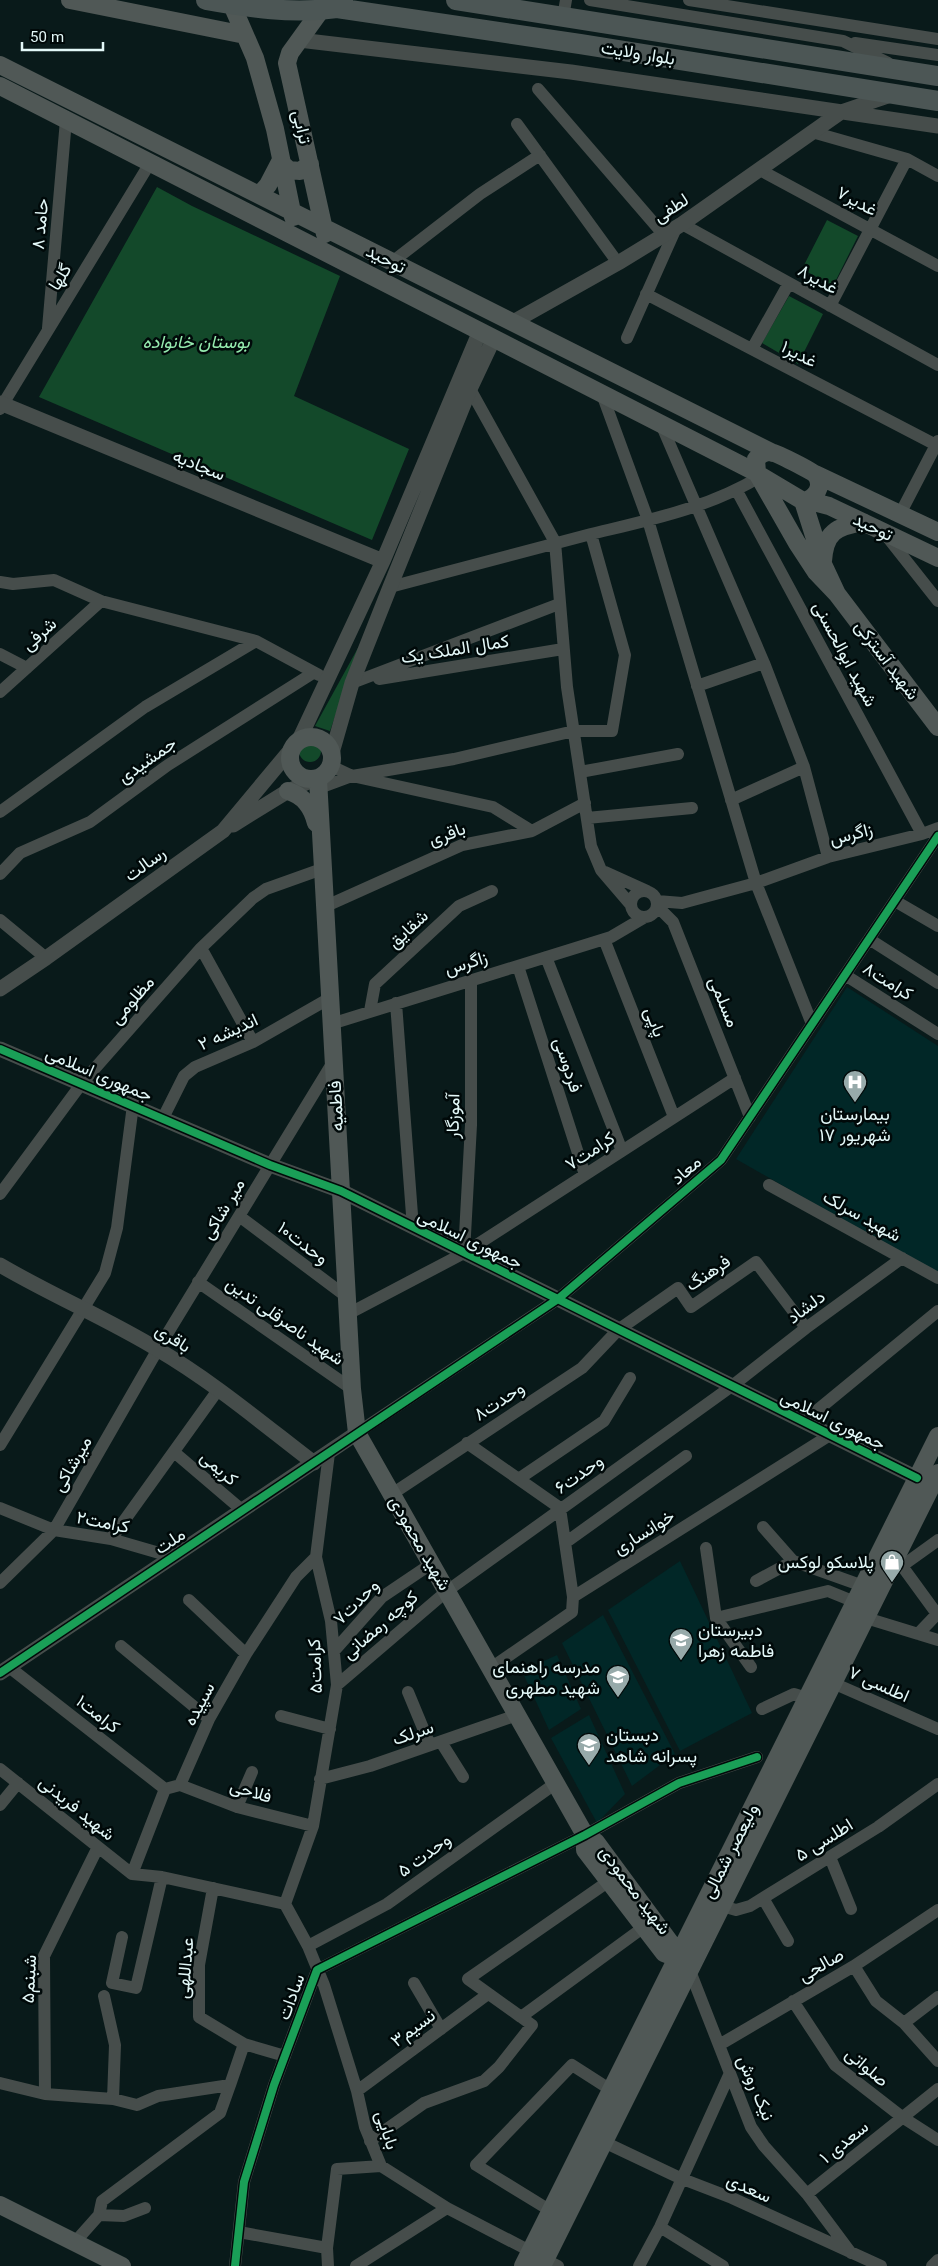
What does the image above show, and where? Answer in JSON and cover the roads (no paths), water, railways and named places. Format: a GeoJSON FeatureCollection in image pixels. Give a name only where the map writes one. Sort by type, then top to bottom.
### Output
{"type":"FeatureCollection","features":[{"type":"Feature","properties":{"kind":"main road"},"geometry":{"type":"LineString","coordinates":[[70,0],[245,35]]}},
{"type":"Feature","properties":{"kind":"main road","name":"بلوار ولایت"},"geometry":{"type":"LineString","coordinates":[[206,0],[274,11],[334,6],[938,101]]}},
{"type":"Feature","properties":{"kind":"main road","name":"بلوار ولایت"},"geometry":{"type":"LineString","coordinates":[[456,0],[564,9],[938,76]]}},
{"type":"Feature","properties":{"kind":"main road","name":"ترابی"},"geometry":{"type":"LineString","coordinates":[[232,5],[255,58],[275,129],[280,162],[293,210],[294,236]]}},
{"type":"Feature","properties":{"kind":"main road","name":"ترابی"},"geometry":{"type":"LineString","coordinates":[[328,254],[324,228],[287,63],[290,53],[299,40],[334,6]]}},
{"type":"Feature","properties":{"kind":"main road","name":"توحید"},"geometry":{"type":"LineString","coordinates":[[0,64],[815,474],[938,532]]}},
{"type":"Feature","properties":{"kind":"main road","name":"توحید"},"geometry":{"type":"LineString","coordinates":[[0,86],[661,424],[759,475],[804,501],[829,506],[938,558]]}},
{"type":"Feature","properties":{"kind":"main road"},"geometry":{"type":"LineString","coordinates":[[260,194],[268,185],[280,162],[289,170],[300,171],[310,164]]}},
{"type":"Feature","properties":{"kind":"main road"},"geometry":{"type":"LineString","coordinates":[[487,335],[513,322]]}},
{"type":"Feature","properties":{"kind":"main road"},"geometry":{"type":"LineString","coordinates":[[773,453],[759,456],[756,465],[759,475],[816,572],[836,594]]}},
{"type":"Feature","properties":{"kind":"main road"},"geometry":{"type":"LineString","coordinates":[[815,474],[819,481],[818,490],[815,496],[804,501],[823,564],[836,594]]}},
{"type":"Feature","properties":{"kind":"main road"},"geometry":{"type":"LineString","coordinates":[[823,564],[824,546],[832,534],[838,528],[862,522]]}},
{"type":"Feature","properties":{"kind":"main road","name":"شهید آسترکی"},"geometry":{"type":"LineString","coordinates":[[836,594],[938,727]]}},
{"type":"Feature","properties":{"kind":"main road"},"geometry":{"type":"LineString","coordinates":[[305,738],[318,738],[329,747],[331,760],[328,772],[316,783],[301,778],[292,770],[289,758],[296,744],[305,738]]}},
{"type":"Feature","properties":{"kind":"main road","name":"فاطمیه"},"geometry":{"type":"LineString","coordinates":[[316,783],[352,1389],[358,1433]]}},
{"type":"Feature","properties":{"kind":"main road"},"geometry":{"type":"LineString","coordinates":[[288,791],[306,801],[313,814],[320,843]]}},
{"type":"Feature","properties":{"kind":"main road","name":"شهید محمودی"},"geometry":{"type":"LineString","coordinates":[[358,1433],[585,1836],[585,1850],[664,1953],[677,1958]]}},
{"type":"Feature","properties":{"kind":"main road","name":"ولیعصر شمالی"},"geometry":{"type":"LineString","coordinates":[[540,2262],[551,2211],[938,1436]]}},
{"type":"Feature","properties":{"kind":"main road","name":"ولیعصر شمالی"},"geometry":{"type":"LineString","coordinates":[[540,2262],[604,2142],[866,1618],[900,1560],[938,1473]]}},
{"type":"Feature","properties":{"kind":"main road","name":"شهید محمودی"},"geometry":{"type":"LineString","coordinates":[[585,1836],[596,1842],[672,1945],[677,1958]]}},
{"type":"Feature","properties":{"kind":"main road"},"geometry":{"type":"LineString","coordinates":[[677,1958],[690,1971]]}},
{"type":"Feature","properties":{"kind":"main road"},"geometry":{"type":"LineString","coordinates":[[0,2205],[122,2266]]}},
{"type":"Feature","properties":{"kind":"street"},"geometry":{"type":"LineString","coordinates":[[590,0],[938,55]]}},
{"type":"Feature","properties":{"kind":"street"},"geometry":{"type":"LineString","coordinates":[[689,0],[938,39]]}},
{"type":"Feature","properties":{"kind":"street"},"geometry":{"type":"LineString","coordinates":[[299,40],[571,72],[938,126]]}},
{"type":"Feature","properties":{"kind":"street"},"geometry":{"type":"LineString","coordinates":[[843,41],[904,71]]}},
{"type":"Feature","properties":{"kind":"street"},"geometry":{"type":"LineString","coordinates":[[538,89],[674,229],[627,338]]}},
{"type":"Feature","properties":{"kind":"street"},"geometry":{"type":"LineString","coordinates":[[841,112],[894,94]]}},
{"type":"Feature","properties":{"kind":"street","name":"لطفی"},"geometry":{"type":"LineString","coordinates":[[513,322],[674,229],[841,112]]}},
{"type":"Feature","properties":{"kind":"street","name":"حامد ۸"},"geometry":{"type":"LineString","coordinates":[[48,331],[66,120]]}},
{"type":"Feature","properties":{"kind":"street"},"geometry":{"type":"LineString","coordinates":[[517,124],[618,263]]}},
{"type":"Feature","properties":{"kind":"street"},"geometry":{"type":"LineString","coordinates":[[812,132],[907,159],[938,176]]}},
{"type":"Feature","properties":{"kind":"street"},"geometry":{"type":"LineString","coordinates":[[392,262],[480,194],[540,155]]}},
{"type":"Feature","properties":{"kind":"street"},"geometry":{"type":"LineString","coordinates":[[830,306],[907,159]]}},
{"type":"Feature","properties":{"kind":"street","name":"گلها"},"geometry":{"type":"LineString","coordinates":[[1,406],[150,163]]}},
{"type":"Feature","properties":{"kind":"street","name":"غدیر۷"},"geometry":{"type":"LineString","coordinates":[[760,170],[872,228],[938,266]]}},
{"type":"Feature","properties":{"kind":"street","name":"غدیر۸"},"geometry":{"type":"LineString","coordinates":[[674,229],[788,283],[938,365]]}},
{"type":"Feature","properties":{"kind":"street"},"geometry":{"type":"LineString","coordinates":[[752,349],[788,283]]}},
{"type":"Feature","properties":{"kind":"street","name":"غدیر۱"},"geometry":{"type":"LineString","coordinates":[[646,294],[937,443]]}},
{"type":"Feature","properties":{"kind":"street"},"geometry":{"type":"LineString","coordinates":[[487,335],[470,389],[352,683],[331,760],[352,776],[493,807],[532,831]]}},
{"type":"Feature","properties":{"kind":"street","name":"رسالت"},"geometry":{"type":"LineString","coordinates":[[0,989],[223,831],[296,744],[320,676],[383,561],[487,335]]}},
{"type":"Feature","properties":{"kind":"street"},"geometry":{"type":"LineString","coordinates":[[470,389],[555,542],[564,649],[591,846],[601,870],[638,915],[644,917],[652,914],[657,903],[653,894],[601,870]]}},
{"type":"Feature","properties":{"kind":"street"},"geometry":{"type":"LineString","coordinates":[[602,394],[648,520],[756,883],[812,1024]]}},
{"type":"Feature","properties":{"kind":"street","name":"سجادیه"},"geometry":{"type":"LineString","coordinates":[[1,406],[383,561]]}},
{"type":"Feature","properties":{"kind":"street"},"geometry":{"type":"LineString","coordinates":[[661,424],[698,506],[764,663],[804,767],[828,857]]}},
{"type":"Feature","properties":{"kind":"street"},"geometry":{"type":"LineString","coordinates":[[900,514],[937,443]]}},
{"type":"Feature","properties":{"kind":"street"},"geometry":{"type":"LineString","coordinates":[[390,587],[555,542],[698,506],[737,491],[759,475]]}},
{"type":"Feature","properties":{"kind":"street","name":"شهید ابوالحسنی"},"geometry":{"type":"LineString","coordinates":[[737,491],[922,834]]}},
{"type":"Feature","properties":{"kind":"street"},"geometry":{"type":"LineString","coordinates":[[883,532],[938,600]]}},
{"type":"Feature","properties":{"kind":"street"},"geometry":{"type":"LineString","coordinates":[[223,831],[288,791],[316,783],[454,759],[574,731],[612,731],[625,655],[591,534]]}},
{"type":"Feature","properties":{"kind":"street"},"geometry":{"type":"LineString","coordinates":[[0,582],[13,584],[54,580],[101,601],[256,641],[320,676]]}},
{"type":"Feature","properties":{"kind":"street","name":"شرفی"},"geometry":{"type":"LineString","coordinates":[[0,692],[101,601]]}},
{"type":"Feature","properties":{"kind":"street"},"geometry":{"type":"LineString","coordinates":[[352,683],[559,604]]}},
{"type":"Feature","properties":{"kind":"street"},"geometry":{"type":"LineString","coordinates":[[0,812],[145,707],[256,641]]}},
{"type":"Feature","properties":{"kind":"street","name":"کمال الملک یک"},"geometry":{"type":"LineString","coordinates":[[352,683],[564,649]]}},
{"type":"Feature","properties":{"kind":"street"},"geometry":{"type":"LineString","coordinates":[[0,654],[28,668]]}},
{"type":"Feature","properties":{"kind":"street"},"geometry":{"type":"LineString","coordinates":[[697,686],[764,663]]}},
{"type":"Feature","properties":{"kind":"street","name":"جمشیدی"},"geometry":{"type":"LineString","coordinates":[[0,874],[20,854],[90,822],[168,765],[320,676]]}},
{"type":"Feature","properties":{"kind":"street"},"geometry":{"type":"LineString","coordinates":[[580,772],[678,754]]}},
{"type":"Feature","properties":{"kind":"street"},"geometry":{"type":"LineString","coordinates":[[731,800],[804,767]]}},
{"type":"Feature","properties":{"kind":"street","name":"باقری"},"geometry":{"type":"LineString","coordinates":[[324,907],[462,845],[532,831],[585,803]]}},
{"type":"Feature","properties":{"kind":"street"},"geometry":{"type":"LineString","coordinates":[[587,818],[692,808]]}},
{"type":"Feature","properties":{"kind":"street","name":"زاگرس"},"geometry":{"type":"LineString","coordinates":[[657,903],[682,903],[756,883],[828,857],[922,834],[938,828]]}},
{"type":"Feature","properties":{"kind":"street","name":"معاد"},"geometry":{"type":"LineString","coordinates":[[358,1433],[558,1300],[721,1160],[938,836]]}},
{"type":"Feature","properties":{"kind":"street","name":"مظلومی"},"geometry":{"type":"LineString","coordinates":[[0,1194],[82,1084],[201,948],[253,898],[266,889],[322,869]]}},
{"type":"Feature","properties":{"kind":"street"},"geometry":{"type":"LineString","coordinates":[[608,938],[632,908],[635,894],[647,890]]}},
{"type":"Feature","properties":{"kind":"street","name":"شقایق"},"geometry":{"type":"LineString","coordinates":[[370,1011],[375,984],[459,906],[492,891]]}},
{"type":"Feature","properties":{"kind":"street"},"geometry":{"type":"LineString","coordinates":[[894,901],[938,926]]}},
{"type":"Feature","properties":{"kind":"street","name":"مسلمی"},"geometry":{"type":"LineString","coordinates":[[657,903],[673,922],[750,1117]]}},
{"type":"Feature","properties":{"kind":"street","name":"زاگرس"},"geometry":{"type":"LineString","coordinates":[[331,1024],[608,938],[644,917]]}},
{"type":"Feature","properties":{"kind":"street"},"geometry":{"type":"LineString","coordinates":[[0,920],[46,958]]}},
{"type":"Feature","properties":{"kind":"street","name":"پاپی"},"geometry":{"type":"LineString","coordinates":[[608,938],[674,1117]]}},
{"type":"Feature","properties":{"kind":"street"},"geometry":{"type":"LineString","coordinates":[[869,939],[938,982]]}},
{"type":"Feature","properties":{"kind":"street"},"geometry":{"type":"LineString","coordinates":[[201,948],[253,1042]]}},
{"type":"Feature","properties":{"kind":"street"},"geometry":{"type":"LineString","coordinates":[[546,957],[622,1151]]}},
{"type":"Feature","properties":{"kind":"street","name":"فردوسی"},"geometry":{"type":"LineString","coordinates":[[518,966],[585,1175]]}},
{"type":"Feature","properties":{"kind":"street","name":"کرامت۸"},"geometry":{"type":"LineString","coordinates":[[845,975],[938,1034]]}},
{"type":"Feature","properties":{"kind":"street","name":"آموزگار"},"geometry":{"type":"LineString","coordinates":[[464,1253],[471,1125],[471,980]]}},
{"type":"Feature","properties":{"kind":"street","name":"اندیشه ۲"},"geometry":{"type":"LineString","coordinates":[[163,1118],[184,1076],[195,1067],[253,1042],[330,998]]}},
{"type":"Feature","properties":{"kind":"street"},"geometry":{"type":"LineString","coordinates":[[396,1004],[413,1228]]}},
{"type":"Feature","properties":{"kind":"street","name":"جمهوری اسلامی"},"geometry":{"type":"LineString","coordinates":[[1,1052],[133,1105],[270,1165],[341,1191],[917,1478]]}},
{"type":"Feature","properties":{"kind":"street","name":"میر شاکی"},"geometry":{"type":"LineString","coordinates":[[158,1349],[333,1062]]}},
{"type":"Feature","properties":{"kind":"street","name":"کرامت۷"},"geometry":{"type":"LineString","coordinates":[[347,1306],[464,1253],[735,1078]]}},
{"type":"Feature","properties":{"kind":"street"},"geometry":{"type":"LineString","coordinates":[[0,1445],[105,1274],[115,1237],[133,1105]]}},
{"type":"Feature","properties":{"kind":"street","name":"شهید سرلک"},"geometry":{"type":"LineString","coordinates":[[769,1185],[938,1278]]}},
{"type":"Feature","properties":{"kind":"street","name":"وحدت۱۰"},"geometry":{"type":"LineString","coordinates":[[239,1216],[347,1306]]}},
{"type":"Feature","properties":{"kind":"street","name":"دلشاد"},"geometry":{"type":"LineString","coordinates":[[732,1386],[806,1328],[902,1258]]}},
{"type":"Feature","properties":{"kind":"street","name":"فرهنگ"},"geometry":{"type":"LineString","coordinates":[[618,1330],[678,1288],[691,1307],[756,1262],[806,1328]]}},
{"type":"Feature","properties":{"kind":"street","name":"باقری"},"geometry":{"type":"LineString","coordinates":[[0,1265],[158,1349],[218,1390],[314,1463]]}},
{"type":"Feature","properties":{"kind":"street","name":"شهید ناصرقلی تدین"},"geometry":{"type":"LineString","coordinates":[[198,1282],[352,1389]]}},
{"type":"Feature","properties":{"kind":"street"},"geometry":{"type":"LineString","coordinates":[[803,1422],[938,1311]]}},
{"type":"Feature","properties":{"kind":"street","name":"وحدت۸"},"geometry":{"type":"LineString","coordinates":[[392,1494],[582,1368],[618,1330]]}},
{"type":"Feature","properties":{"kind":"street","name":"میرشاکی"},"geometry":{"type":"LineString","coordinates":[[0,1583],[54,1530],[158,1349]]}},
{"type":"Feature","properties":{"kind":"street"},"geometry":{"type":"LineString","coordinates":[[520,1478],[604,1421],[630,1378]]}},
{"type":"Feature","properties":{"kind":"street","name":"وحدت۶"},"geometry":{"type":"LineString","coordinates":[[447,1591],[732,1386]]}},
{"type":"Feature","properties":{"kind":"street"},"geometry":{"type":"LineString","coordinates":[[111,1539],[218,1390]]}},
{"type":"Feature","properties":{"kind":"street","name":"ملت"},"geometry":{"type":"LineString","coordinates":[[5,1670],[358,1433]]}},
{"type":"Feature","properties":{"kind":"street","name":"خوانساری"},"geometry":{"type":"LineString","coordinates":[[573,1597],[830,1435]]}},
{"type":"Feature","properties":{"kind":"street"},"geometry":{"type":"LineString","coordinates":[[467,1443],[520,1478],[560,1508],[573,1597],[572,1612],[491,1668]]}},
{"type":"Feature","properties":{"kind":"street","name":"کریمی"},"geometry":{"type":"LineString","coordinates":[[174,1452],[242,1510]]}},
{"type":"Feature","properties":{"kind":"street","name":"کرامت۵"},"geometry":{"type":"LineString","coordinates":[[285,1904],[313,1826],[337,1685],[331,1621],[316,1557],[329,1452]]}},
{"type":"Feature","properties":{"kind":"street"},"geometry":{"type":"LineString","coordinates":[[565,1543],[686,1456]]}},
{"type":"Feature","properties":{"kind":"street","name":"کرامت۲"},"geometry":{"type":"LineString","coordinates":[[0,1508],[54,1530],[111,1539],[173,1557]]}},
{"type":"Feature","properties":{"kind":"street"},"geometry":{"type":"LineString","coordinates":[[762,1528],[793,1561],[859,1594]]}},
{"type":"Feature","properties":{"kind":"street"},"geometry":{"type":"LineString","coordinates":[[918,1634],[938,1614],[900,1560],[938,1540]]}},
{"type":"Feature","properties":{"kind":"street"},"geometry":{"type":"LineString","coordinates":[[706,1548],[716,1618],[751,1667]]}},
{"type":"Feature","properties":{"kind":"street","name":"سپیده"},"geometry":{"type":"LineString","coordinates":[[180,1784],[209,1719],[246,1654],[296,1577],[316,1557]]}},
{"type":"Feature","properties":{"kind":"street"},"geometry":{"type":"LineString","coordinates":[[756,1581],[793,1561]]}},
{"type":"Feature","properties":{"kind":"street","name":"۷وحدت"},"geometry":{"type":"LineString","coordinates":[[334,1651],[382,1597],[432,1564]]}},
{"type":"Feature","properties":{"kind":"street","name":"کوچه رمضانی"},"geometry":{"type":"LineString","coordinates":[[337,1685],[447,1591]]}},
{"type":"Feature","properties":{"kind":"street"},"geometry":{"type":"LineString","coordinates":[[716,1618],[828,1591],[859,1594]]}},
{"type":"Feature","properties":{"kind":"street"},"geometry":{"type":"LineString","coordinates":[[188,1600],[246,1654]]}},
{"type":"Feature","properties":{"kind":"street"},"geometry":{"type":"LineString","coordinates":[[866,1618],[938,1640]]}},
{"type":"Feature","properties":{"kind":"street"},"geometry":{"type":"LineString","coordinates":[[120,1646],[209,1719]]}},
{"type":"Feature","properties":{"kind":"street","name":"کرامت۱"},"geometry":{"type":"LineString","coordinates":[[5,1670],[165,1789]]}},
{"type":"Feature","properties":{"kind":"street","name":"اطلسی ۷"},"geometry":{"type":"LineString","coordinates":[[833,1684],[938,1729]]}},
{"type":"Feature","properties":{"kind":"street"},"geometry":{"type":"LineString","coordinates":[[408,1692],[435,1744],[463,1777]]}},
{"type":"Feature","properties":{"kind":"street"},"geometry":{"type":"LineString","coordinates":[[762,1709],[794,1694],[807,1698]]}},
{"type":"Feature","properties":{"kind":"street","name":"سرلک"},"geometry":{"type":"LineString","coordinates":[[320,1779],[370,1766],[517,1715]]}},
{"type":"Feature","properties":{"kind":"street"},"geometry":{"type":"LineString","coordinates":[[280,1716],[330,1729]]}},
{"type":"Feature","properties":{"kind":"street","name":"سادات"},"geometry":{"type":"LineString","coordinates":[[235,2266],[244,2182],[285,2056],[317,1970],[585,1836],[679,1783],[757,1757]]}},
{"type":"Feature","properties":{"kind":"street","name":"شهید فریدنی"},"geometry":{"type":"LineString","coordinates":[[0,1769],[132,1874]]}},
{"type":"Feature","properties":{"kind":"street"},"geometry":{"type":"LineString","coordinates":[[237,1807],[252,1772]]}},
{"type":"Feature","properties":{"kind":"street"},"geometry":{"type":"LineString","coordinates":[[0,1805],[18,1783]]}},
{"type":"Feature","properties":{"kind":"street","name":"وحدت ۵"},"geometry":{"type":"LineString","coordinates":[[308,1946],[387,1904],[556,1783]]}},
{"type":"Feature","properties":{"kind":"street"},"geometry":{"type":"LineString","coordinates":[[180,1784],[165,1789],[132,1874],[162,1877],[285,1904]]}},
{"type":"Feature","properties":{"kind":"street","name":"فلاحی"},"geometry":{"type":"LineString","coordinates":[[180,1784],[237,1807],[313,1826]]}},
{"type":"Feature","properties":{"kind":"street","name":"اطلسی ۵"},"geometry":{"type":"LineString","coordinates":[[722,1906],[743,1910],[878,1827],[938,1784]]}},
{"type":"Feature","properties":{"kind":"street","name":"شبنم۵"},"geometry":{"type":"LineString","coordinates":[[45,2094],[44,1956],[98,1847]]}},
{"type":"Feature","properties":{"kind":"street"},"geometry":{"type":"LineString","coordinates":[[830,1857],[851,1909]]}},
{"type":"Feature","properties":{"kind":"street"},"geometry":{"type":"LineString","coordinates":[[122,1937],[112,1983],[136,1988],[162,1877]]}},
{"type":"Feature","properties":{"kind":"street"},"geometry":{"type":"LineString","coordinates":[[370,2141],[424,2103],[484,2080],[498,2067],[532,2025],[468,1979],[609,1881]]}},
{"type":"Feature","properties":{"kind":"street","name":"عبداللهی"},"geometry":{"type":"LineString","coordinates":[[213,1888],[200,1964],[199,2017],[244,2044],[285,2056]]}},
{"type":"Feature","properties":{"kind":"street"},"geometry":{"type":"LineString","coordinates":[[763,1898],[788,1941]]}},
{"type":"Feature","properties":{"kind":"street","name":"بابایی"},"geometry":{"type":"LineString","coordinates":[[285,1904],[308,1946],[324,1985],[358,2091],[370,2141],[381,2166],[447,2208],[540,2262]]}},
{"type":"Feature","properties":{"kind":"street","name":"صالحی"},"geometry":{"type":"LineString","coordinates":[[719,2045],[854,1966],[938,1910]]}},
{"type":"Feature","properties":{"kind":"street"},"geometry":{"type":"LineString","coordinates":[[521,2017],[644,1926]]}},
{"type":"Feature","properties":{"kind":"street"},"geometry":{"type":"LineString","coordinates":[[854,1966],[876,2000],[904,2023],[938,2061]]}},
{"type":"Feature","properties":{"kind":"street","name":"نیک روش"},"geometry":{"type":"LineString","coordinates":[[690,1971],[751,2127],[764,2146],[807,2194],[856,2259]]}},
{"type":"Feature","properties":{"kind":"street"},"geometry":{"type":"LineString","coordinates":[[414,1983],[441,2029]]}},
{"type":"Feature","properties":{"kind":"street","name":"نسیم۳"},"geometry":{"type":"LineString","coordinates":[[358,2091],[488,1994]]}},
{"type":"Feature","properties":{"kind":"street"},"geometry":{"type":"LineString","coordinates":[[104,1996],[115,2045],[113,2099]]}},
{"type":"Feature","properties":{"kind":"street"},"geometry":{"type":"LineString","coordinates":[[904,2023],[938,1997]]}},
{"type":"Feature","properties":{"kind":"street","name":"صلواتی"},"geometry":{"type":"LineString","coordinates":[[793,2001],[835,2065],[902,2117],[938,2140]]}},
{"type":"Feature","properties":{"kind":"street"},"geometry":{"type":"LineString","coordinates":[[75,2242],[99,2216],[102,2201],[220,2114],[244,2044]]}},
{"type":"Feature","properties":{"kind":"street"},"geometry":{"type":"LineString","coordinates":[[551,2211],[476,2165],[572,2066],[611,2090]]}},
{"type":"Feature","properties":{"kind":"street"},"geometry":{"type":"LineString","coordinates":[[639,2266],[660,2227],[680,2178],[730,2073]]}},
{"type":"Feature","properties":{"kind":"street"},"geometry":{"type":"LineString","coordinates":[[0,2083],[45,2094],[113,2099],[137,2105],[158,2096],[230,2085]]}},
{"type":"Feature","properties":{"kind":"street","name":"سعدی ۱"},"geometry":{"type":"LineString","coordinates":[[807,2194],[938,2089]]}},
{"type":"Feature","properties":{"kind":"street","name":"سعدی"},"geometry":{"type":"LineString","coordinates":[[604,2142],[680,2178],[732,2198],[856,2259],[881,2266]]}},
{"type":"Feature","properties":{"kind":"street"},"geometry":{"type":"LineString","coordinates":[[328,2266],[327,2248],[337,2168],[381,2166]]}},
{"type":"Feature","properties":{"kind":"street"},"geometry":{"type":"LineString","coordinates":[[99,2216],[124,2216],[145,2208]]}},
{"type":"Feature","properties":{"kind":"street"},"geometry":{"type":"LineString","coordinates":[[356,2266],[447,2208]]}},
{"type":"Feature","properties":{"kind":"street"},"geometry":{"type":"LineString","coordinates":[[660,2227],[723,2266]]}},
{"type":"Feature","properties":{"kind":"street"},"geometry":{"type":"LineString","coordinates":[[239,2232],[327,2248]]}},
{"type":"Feature","properties":{"kind":"street"},"geometry":{"type":"LineString","coordinates":[[932,2266],[938,2260]]}},
{"type":"Feature","properties":{"kind":"place","name":"بیمارستان ۱۷ شهریور"},"geometry":{"type":"Point","coordinates":[855,1103]}},
{"type":"Feature","properties":{"kind":"place","name":"پلاسکو لوکس"},"geometry":{"type":"Point","coordinates":[892,1583]}},
{"type":"Feature","properties":{"kind":"place","name":"دبیرستان فاطمه زهرا"},"geometry":{"type":"Point","coordinates":[681,1661]}},
{"type":"Feature","properties":{"kind":"place","name":"مدرسه راهنمای شهید مطهری"},"geometry":{"type":"Point","coordinates":[618,1698]}},
{"type":"Feature","properties":{"kind":"place","name":"دبستان پسرانه شاهد"},"geometry":{"type":"Point","coordinates":[589,1766]}},
{"type":"Feature","properties":{"kind":"park label","name":"بوستان خانواده"},"geometry":{"type":"Point","coordinates":[196,342]}}]}
